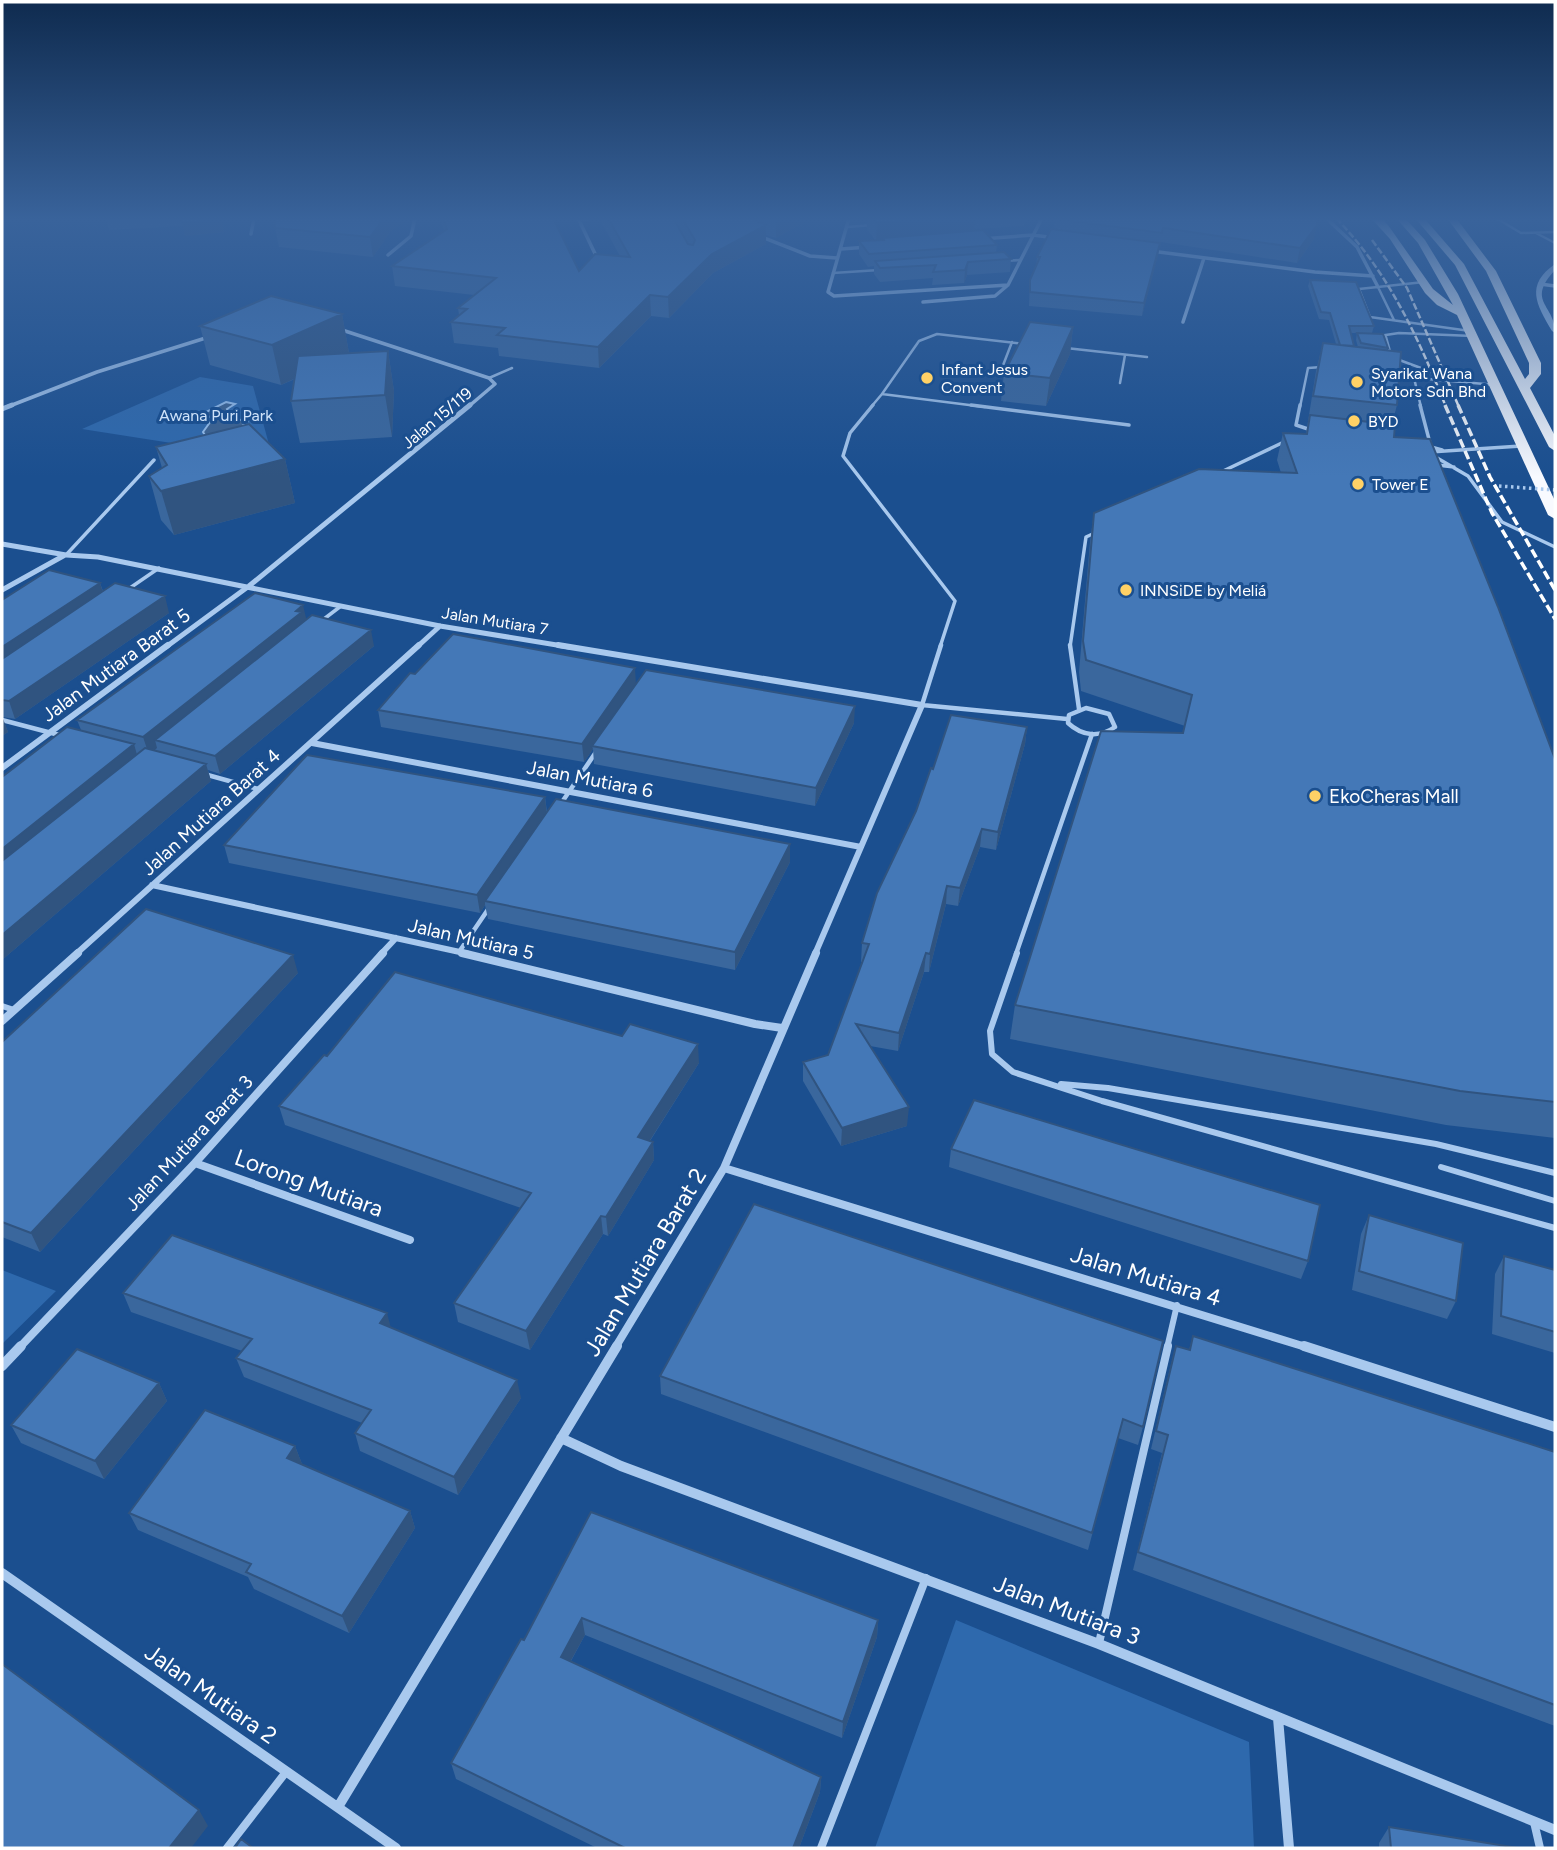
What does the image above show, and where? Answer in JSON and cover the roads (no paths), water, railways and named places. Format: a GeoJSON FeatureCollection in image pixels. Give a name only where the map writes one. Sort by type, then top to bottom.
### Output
{"type":"FeatureCollection","features":[{"type":"Feature","properties":{"kind":"highway"},"geometry":{"type":"LineString","coordinates":[[1444,304],[1462,313]]}},
{"type":"Feature","properties":{"kind":"highway"},"geometry":{"type":"LineString","coordinates":[[1458,304],[1555,516]]}},
{"type":"Feature","properties":{"kind":"highway"},"geometry":{"type":"LineString","coordinates":[[1481,304],[1555,447]]}},
{"type":"Feature","properties":{"kind":"highway"},"geometry":{"type":"LineString","coordinates":[[1507,304],[1535,363],[1535,374],[1524,387]]}},
{"type":"Feature","properties":{"kind":"street"},"geometry":{"type":"LineString","coordinates":[[1183,322],[1189,304]]}},
{"type":"Feature","properties":{"kind":"street"},"geometry":{"type":"LineString","coordinates":[[1543,304],[1555,331]]}},
{"type":"Feature","properties":{"kind":"street","name":"Jalan 15/119"},"geometry":{"type":"LineString","coordinates":[[249,586],[495,384],[489,378],[331,327]]}},
{"type":"Feature","properties":{"kind":"street"},"geometry":{"type":"LineString","coordinates":[[2,409],[97,372],[221,333]]}},
{"type":"Feature","properties":{"kind":"street"},"geometry":{"type":"LineString","coordinates":[[2,544],[66,555]]}},
{"type":"Feature","properties":{"kind":"street"},"geometry":{"type":"LineString","coordinates":[[2,590],[66,555]]}},
{"type":"Feature","properties":{"kind":"street","name":"Jalan Mutiara 7"},"geometry":{"type":"LineString","coordinates":[[66,555],[98,557],[159,568],[440,626],[922,705]]}},
{"type":"Feature","properties":{"kind":"street","name":"Jalan Mutiara Barat 5"},"geometry":{"type":"LineString","coordinates":[[2,768],[249,586]]}},
{"type":"Feature","properties":{"kind":"street","name":"Jalan Mutiara Barat 4"},"geometry":{"type":"LineString","coordinates":[[2,1021],[440,626]]}},
{"type":"Feature","properties":{"kind":"street","name":"Jalan Mutiara Barat 2"},"geometry":{"type":"LineString","coordinates":[[338,1807],[724,1168],[922,705]]}},
{"type":"Feature","properties":{"kind":"street","name":"Jalan Mutiara 6"},"geometry":{"type":"LineString","coordinates":[[312,743],[861,847]]}},
{"type":"Feature","properties":{"kind":"street","name":"Jalan Mutiara 5"},"geometry":{"type":"LineString","coordinates":[[152,885],[459,952],[755,1024],[782,1028]]}},
{"type":"Feature","properties":{"kind":"street","name":"Jalan Mutiara Barat 3"},"geometry":{"type":"LineString","coordinates":[[2,1366],[195,1163],[396,938]]}},
{"type":"Feature","properties":{"kind":"street","name":"Lorong Mutiara"},"geometry":{"type":"LineString","coordinates":[[195,1163],[410,1240]]}},
{"type":"Feature","properties":{"kind":"street","name":"Jalan Mutiara 4"},"geometry":{"type":"LineString","coordinates":[[724,1168],[1177,1305],[1555,1427]]}},
{"type":"Feature","properties":{"kind":"street","name":"Jalan Mutiara 3"},"geometry":{"type":"LineString","coordinates":[[561,1438],[621,1466],[1099,1644],[1555,1830]]}},
{"type":"Feature","properties":{"kind":"street","name":"Jalan Mutiara 2"},"geometry":{"type":"LineString","coordinates":[[2,1573],[396,1848]]}},
{"type":"Feature","properties":{"kind":"street"},"geometry":{"type":"LineString","coordinates":[[1278,1718],[1289,1848]]}},
{"type":"Feature","properties":{"kind":"lane"},"geometry":{"type":"LineString","coordinates":[[1365,304],[1370,317],[1472,334]]}},
{"type":"Feature","properties":{"kind":"lane"},"geometry":{"type":"LineString","coordinates":[[1386,304],[1394,320]]}},
{"type":"Feature","properties":{"kind":"lane"},"geometry":{"type":"LineString","coordinates":[[1375,336],[1386,337],[1399,333],[1472,334]]}},
{"type":"Feature","properties":{"kind":"lane"},"geometry":{"type":"LineString","coordinates":[[1037,345],[937,334],[925,337],[919,341],[882,394],[850,433],[844,456],[955,601],[922,705],[1067,719],[1079,709],[1094,709],[1113,718],[1115,722],[1111,730],[1092,734],[1072,727],[1067,719]]}},
{"type":"Feature","properties":{"kind":"lane"},"geometry":{"type":"LineString","coordinates":[[1386,337],[1392,358]]}},
{"type":"Feature","properties":{"kind":"lane"},"geometry":{"type":"LineString","coordinates":[[1002,368],[1012,342]]}},
{"type":"Feature","properties":{"kind":"lane"},"geometry":{"type":"LineString","coordinates":[[1062,348],[1147,357]]}},
{"type":"Feature","properties":{"kind":"lane"},"geometry":{"type":"LineString","coordinates":[[1120,383],[1125,355]]}},
{"type":"Feature","properties":{"kind":"lane"},"geometry":{"type":"LineString","coordinates":[[1381,357],[1392,358],[1429,371],[1496,385]]}},
{"type":"Feature","properties":{"kind":"lane"},"geometry":{"type":"LineString","coordinates":[[489,378],[513,368]]}},
{"type":"Feature","properties":{"kind":"lane"},"geometry":{"type":"LineString","coordinates":[[1315,431],[1296,425],[1308,368],[1327,368]]}},
{"type":"Feature","properties":{"kind":"lane"},"geometry":{"type":"LineString","coordinates":[[1389,375],[1496,385]]}},
{"type":"Feature","properties":{"kind":"lane"},"geometry":{"type":"LineString","coordinates":[[1414,379],[1432,447],[1446,450]]}},
{"type":"Feature","properties":{"kind":"lane"},"geometry":{"type":"LineString","coordinates":[[882,394],[1129,425]]}},
{"type":"Feature","properties":{"kind":"lane"},"geometry":{"type":"LineString","coordinates":[[1215,475],[1294,436]]}},
{"type":"Feature","properties":{"kind":"lane"},"geometry":{"type":"LineString","coordinates":[[1524,446],[1426,452],[1468,476],[1503,522],[1555,547]]}},
{"type":"Feature","properties":{"kind":"lane"},"geometry":{"type":"LineString","coordinates":[[66,555],[154,460]]}},
{"type":"Feature","properties":{"kind":"lane"},"geometry":{"type":"LineString","coordinates":[[1428,465],[1454,467]]}},
{"type":"Feature","properties":{"kind":"lane"},"geometry":{"type":"LineString","coordinates":[[1226,470],[1236,474]]}},
{"type":"Feature","properties":{"kind":"lane"},"geometry":{"type":"LineString","coordinates":[[1079,709],[1069,641],[1086,537],[1098,531]]}},
{"type":"Feature","properties":{"kind":"lane"},"geometry":{"type":"LineString","coordinates":[[125,591],[159,568]]}},
{"type":"Feature","properties":{"kind":"lane"},"geometry":{"type":"LineString","coordinates":[[309,631],[341,606]]}},
{"type":"Feature","properties":{"kind":"lane"},"geometry":{"type":"LineString","coordinates":[[651,672],[658,662]]}},
{"type":"Feature","properties":{"kind":"lane"},"geometry":{"type":"LineString","coordinates":[[2,720],[75,739]]}},
{"type":"Feature","properties":{"kind":"lane"},"geometry":{"type":"LineString","coordinates":[[1092,734],[990,1031],[992,1054],[1013,1072],[1102,1101],[1555,1228]]}},
{"type":"Feature","properties":{"kind":"lane"},"geometry":{"type":"LineString","coordinates":[[554,814],[599,748]]}},
{"type":"Feature","properties":{"kind":"lane"},"geometry":{"type":"LineString","coordinates":[[198,772],[258,789]]}},
{"type":"Feature","properties":{"kind":"lane"},"geometry":{"type":"LineString","coordinates":[[459,952],[491,906]]}},
{"type":"Feature","properties":{"kind":"lane"},"geometry":{"type":"LineString","coordinates":[[2,1006],[14,1010]]}},
{"type":"Feature","properties":{"kind":"lane"},"geometry":{"type":"LineString","coordinates":[[1051,1083],[1108,1088],[1436,1144],[1555,1173]]}},
{"type":"Feature","properties":{"kind":"lane"},"geometry":{"type":"LineString","coordinates":[[1441,1167],[1555,1201]]}},
{"type":"Feature","properties":{"kind":"lane"},"geometry":{"type":"LineString","coordinates":[[1099,1644],[1177,1305]]}},
{"type":"Feature","properties":{"kind":"lane"},"geometry":{"type":"LineString","coordinates":[[821,1848],[926,1578]]}},
{"type":"Feature","properties":{"kind":"lane"},"geometry":{"type":"LineString","coordinates":[[227,1848],[286,1772]]}},
{"type":"Feature","properties":{"kind":"lane"},"geometry":{"type":"LineString","coordinates":[[1534,1822],[1540,1848]]}},
{"type":"Feature","properties":{"kind":"railway"},"geometry":{"type":"LineString","coordinates":[[1398,304],[1446,407]]}},
{"type":"Feature","properties":{"kind":"railway"},"geometry":{"type":"LineString","coordinates":[[1414,304],[1459,407]]}},
{"type":"Feature","properties":{"kind":"railway"},"geometry":{"type":"LineString","coordinates":[[1445,405],[1492,513],[1555,619]]}},
{"type":"Feature","properties":{"kind":"railway"},"geometry":{"type":"LineString","coordinates":[[1458,405],[1490,477],[1555,590]]}},
{"type":"Feature","properties":{"kind":"place","name":"Infant Jesus Convent"},"geometry":{"type":"Point","coordinates":[927,378]}},
{"type":"Feature","properties":{"kind":"place","name":"Syarikat Wana Motors Sdn Bhd"},"geometry":{"type":"Point","coordinates":[1357,382]}},
{"type":"Feature","properties":{"kind":"place","name":"BYD"},"geometry":{"type":"Point","coordinates":[1354,421]}},
{"type":"Feature","properties":{"kind":"place","name":"Tower E"},"geometry":{"type":"Point","coordinates":[1358,484]}},
{"type":"Feature","properties":{"kind":"place","name":"INNSiDE by Meliá"},"geometry":{"type":"Point","coordinates":[1126,590]}},
{"type":"Feature","properties":{"kind":"place","name":"EkoCheras Mall"},"geometry":{"type":"Point","coordinates":[1315,796]}},
{"type":"Feature","properties":{"kind":"park label","name":"Awana Puri Park"},"geometry":{"type":"Point","coordinates":[216,415]}}]}
